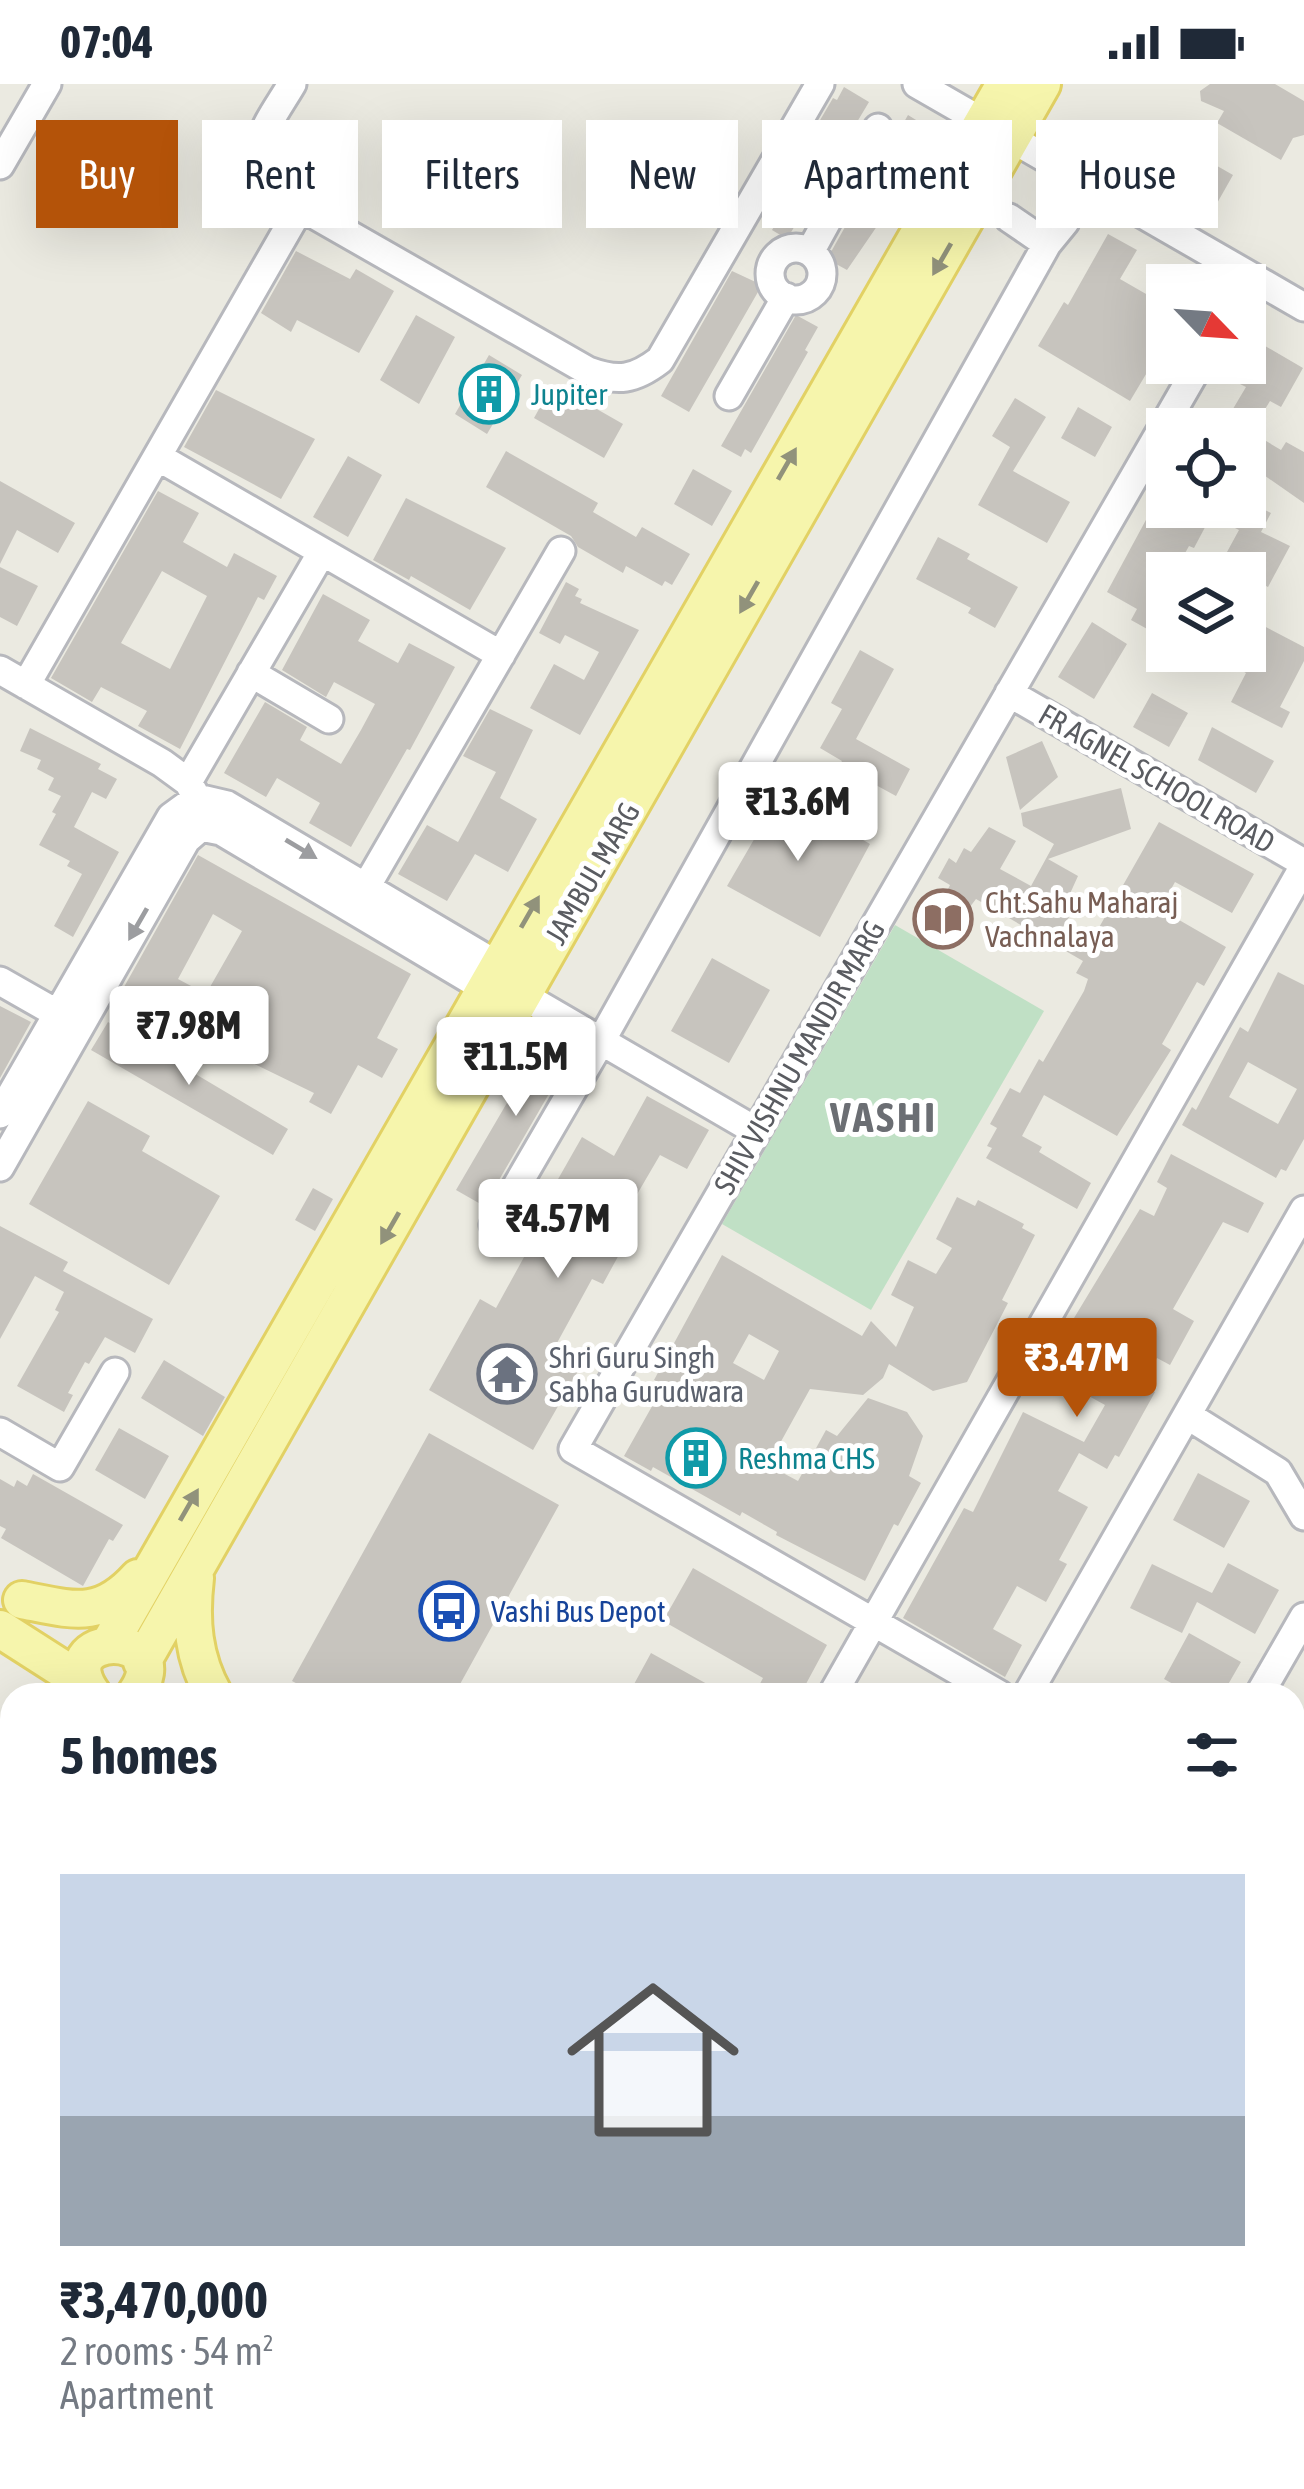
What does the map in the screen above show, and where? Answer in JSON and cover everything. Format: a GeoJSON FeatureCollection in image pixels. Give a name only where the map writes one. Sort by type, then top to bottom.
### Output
{"type":"FeatureCollection","features":[{"type":"Feature","properties":{"kind":"main road","name":"JAMBUL MARG"},"geometry":{"type":"LineString","coordinates":[[999,120],[1005,84]]}},
{"type":"Feature","properties":{"kind":"main road","name":"JAMBUL MARG"},"geometry":{"type":"LineString","coordinates":[[1007,120],[1042,84]]}},
{"type":"Feature","properties":{"kind":"main road","name":"JAMBUL MARG"},"geometry":{"type":"LineString","coordinates":[[80,1683],[88,1657],[110,1643],[492,977],[939,228]]}},
{"type":"Feature","properties":{"kind":"main road","name":"JAMBUL MARG"},"geometry":{"type":"LineString","coordinates":[[139,1678],[196,1568],[522,995],[943,228]]}},
{"type":"Feature","properties":{"kind":"main road"},"geometry":{"type":"LineString","coordinates":[[6,1612],[94,1609],[128,1589],[164,1550]]}},
{"type":"Feature","properties":{"kind":"main road"},"geometry":{"type":"LineString","coordinates":[[196,1568],[191,1615],[207,1683]]}},
{"type":"Feature","properties":{"kind":"main road"},"geometry":{"type":"LineString","coordinates":[[6,1612],[130,1646],[139,1678]]}},
{"type":"Feature","properties":{"kind":"main road"},"geometry":{"type":"LineString","coordinates":[[6,1612],[69,1683]]}},
{"type":"Feature","properties":{"kind":"street"},"geometry":{"type":"LineString","coordinates":[[0,165],[46,84]]}},
{"type":"Feature","properties":{"kind":"street"},"geometry":{"type":"LineString","coordinates":[[271,120],[292,84]]}},
{"type":"Feature","properties":{"kind":"street"},"geometry":{"type":"LineString","coordinates":[[339,228],[588,371],[615,381],[640,375],[660,360],[820,84]]}},
{"type":"Feature","properties":{"kind":"street"},"geometry":{"type":"LineString","coordinates":[[917,84],[980,120]]}},
{"type":"Feature","properties":{"kind":"street"},"geometry":{"type":"LineString","coordinates":[[1012,139],[1220,264]]}},
{"type":"Feature","properties":{"kind":"street"},"geometry":{"type":"LineString","coordinates":[[494,1225],[1056,233],[1012,219]]}},
{"type":"Feature","properties":{"kind":"street"},"geometry":{"type":"LineString","coordinates":[[26,685],[288,228]]}},
{"type":"Feature","properties":{"kind":"street"},"geometry":{"type":"LineString","coordinates":[[810,253],[824,228]]}},
{"type":"Feature","properties":{"kind":"street"},"geometry":{"type":"LineString","coordinates":[[731,237],[774,260]]}},
{"type":"Feature","properties":{"kind":"street"},"geometry":{"type":"LineString","coordinates":[[790,248],[810,253],[830,293],[786,297],[771,282],[774,260],[790,248]]}},
{"type":"Feature","properties":{"kind":"street"},"geometry":{"type":"LineString","coordinates":[[1266,289],[1304,307]]}},
{"type":"Feature","properties":{"kind":"street"},"geometry":{"type":"LineString","coordinates":[[728,396],[786,297]]}},
{"type":"Feature","properties":{"kind":"street","name":"SHIV VISHNU MANDIR MARG"},"geometry":{"type":"LineString","coordinates":[[979,1683],[573,1449],[1188,384]]}},
{"type":"Feature","properties":{"kind":"street"},"geometry":{"type":"LineString","coordinates":[[158,457],[501,655]]}},
{"type":"Feature","properties":{"kind":"street"},"geometry":{"type":"LineString","coordinates":[[367,887],[561,550]]}},
{"type":"Feature","properties":{"kind":"street"},"geometry":{"type":"LineString","coordinates":[[4,1149],[55,1035],[171,817],[192,790],[251,673],[322,552]]}},
{"type":"Feature","properties":{"kind":"street"},"geometry":{"type":"LineString","coordinates":[[0,670],[162,763],[192,790],[227,805],[367,887],[492,977]]}},
{"type":"Feature","properties":{"kind":"street"},"geometry":{"type":"LineString","coordinates":[[251,673],[328,719]]}},
{"type":"Feature","properties":{"kind":"street","name":"FR AGNEL SCHOOL ROAD"},"geometry":{"type":"LineString","coordinates":[[1009,693],[1304,864]]}},
{"type":"Feature","properties":{"kind":"street"},"geometry":{"type":"LineString","coordinates":[[192,790],[201,827]]}},
{"type":"Feature","properties":{"kind":"street"},"geometry":{"type":"LineString","coordinates":[[201,827],[221,831],[492,977],[756,1131]]}},
{"type":"Feature","properties":{"kind":"street"},"geometry":{"type":"LineString","coordinates":[[0,1114],[186,840],[201,827]]}},
{"type":"Feature","properties":{"kind":"street"},"geometry":{"type":"LineString","coordinates":[[839,1683],[1304,864]]}},
{"type":"Feature","properties":{"kind":"street"},"geometry":{"type":"LineString","coordinates":[[0,981],[55,1035]]}},
{"type":"Feature","properties":{"kind":"street"},"geometry":{"type":"LineString","coordinates":[[1034,1683],[1304,1210]]}},
{"type":"Feature","properties":{"kind":"street"},"geometry":{"type":"LineString","coordinates":[[0,1432],[60,1467],[115,1372]]}},
{"type":"Feature","properties":{"kind":"street"},"geometry":{"type":"LineString","coordinates":[[1186,1415],[1278,1472],[1304,1516]]}},
{"type":"Feature","properties":{"kind":"street"},"geometry":{"type":"LineString","coordinates":[[1266,1683],[1304,1617]]}},
{"type":"Feature","properties":{"kind":"green space"},"geometry":{"type":"Polygon","coordinates":[[[895,925],[1044,1011],[871,1310],[722,1224],[895,925]]]}},
{"type":"Feature","properties":{"kind":"building"},"geometry":{"type":"Polygon","coordinates":[[[1210,84],[1275,84],[1304,101],[1304,135],[1293,138],[1281,160],[1218,124],[1224,111],[1201,101],[1200,91],[1210,84]]]}},
{"type":"Feature","properties":{"kind":"building"},"geometry":{"type":"Polygon","coordinates":[[[844,87],[869,102],[858,120],[820,120],[833,98],[837,100],[844,87]]]}},
{"type":"Feature","properties":{"kind":"building"},"geometry":{"type":"Polygon","coordinates":[[[1218,166],[1233,175],[1218,202],[1218,166]]]}},
{"type":"Feature","properties":{"kind":"building"},"geometry":{"type":"Polygon","coordinates":[[[773,228],[794,228],[787,239],[773,228]]]}},
{"type":"Feature","properties":{"kind":"building"},"geometry":{"type":"Polygon","coordinates":[[[844,228],[876,228],[847,270],[827,259],[844,228]]]}},
{"type":"Feature","properties":{"kind":"building"},"geometry":{"type":"Polygon","coordinates":[[[1108,234],[1137,250],[1120,279],[1146,294],[1146,374],[1130,401],[1038,346],[1064,302],[1068,305],[1108,234]]]}},
{"type":"Feature","properties":{"kind":"building"},"geometry":{"type":"Polygon","coordinates":[[[296,251],[350,279],[356,269],[394,291],[359,353],[297,320],[291,332],[261,313],[296,251]]]}},
{"type":"Feature","properties":{"kind":"building"},"geometry":{"type":"Polygon","coordinates":[[[732,271],[762,285],[689,412],[661,396],[732,271]]]}},
{"type":"Feature","properties":{"kind":"building"},"geometry":{"type":"Polygon","coordinates":[[[416,315],[455,337],[419,404],[380,380],[416,315]]]}},
{"type":"Feature","properties":{"kind":"building"},"geometry":{"type":"Polygon","coordinates":[[[796,315],[818,327],[751,453],[745,449],[741,457],[721,446],[796,315]]]}},
{"type":"Feature","properties":{"kind":"building"},"geometry":{"type":"Polygon","coordinates":[[[1266,346],[1303,368],[1281,407],[1270,401],[1266,408],[1234,408],[1246,387],[1240,384],[1266,384],[1266,346]]]}},
{"type":"Feature","properties":{"kind":"building","name":"Jupiter"},"geometry":{"type":"Polygon","coordinates":[[[489,355],[522,375],[487,434],[455,414],[489,355]]]}},
{"type":"Feature","properties":{"kind":"building"},"geometry":{"type":"Polygon","coordinates":[[[553,384],[623,424],[604,458],[534,418],[553,384]]]}},
{"type":"Feature","properties":{"kind":"building"},"geometry":{"type":"Polygon","coordinates":[[[216,390],[315,439],[281,499],[184,447],[216,390]]]}},
{"type":"Feature","properties":{"kind":"building"},"geometry":{"type":"Polygon","coordinates":[[[1015,398],[1046,417],[1013,471],[1070,502],[1047,543],[978,505],[1010,447],[992,436],[1015,398]]]}},
{"type":"Feature","properties":{"kind":"building"},"geometry":{"type":"Polygon","coordinates":[[[1078,407],[1112,427],[1095,457],[1061,438],[1078,407]]]}},
{"type":"Feature","properties":{"kind":"building"},"geometry":{"type":"Polygon","coordinates":[[[1266,441],[1281,450],[1286,442],[1304,452],[1304,503],[1266,477],[1266,441]]]}},
{"type":"Feature","properties":{"kind":"building"},"geometry":{"type":"Polygon","coordinates":[[[506,451],[598,503],[593,512],[636,537],[642,527],[690,554],[672,585],[665,581],[662,586],[626,566],[623,573],[578,547],[571,536],[486,487],[506,451]]]}},
{"type":"Feature","properties":{"kind":"building"},"geometry":{"type":"Polygon","coordinates":[[[348,456],[382,475],[348,537],[313,517],[348,456]]]}},
{"type":"Feature","properties":{"kind":"building"},"geometry":{"type":"Polygon","coordinates":[[[693,469],[732,491],[712,526],[674,504],[693,469]]]}},
{"type":"Feature","properties":{"kind":"building"},"geometry":{"type":"Polygon","coordinates":[[[0,481],[75,523],[58,553],[17,530],[0,564],[0,481]]]}},
{"type":"Feature","properties":{"kind":"building"},"geometry":{"type":"Polygon","coordinates":[[[158,491],[199,513],[183,542],[227,567],[234,553],[277,576],[264,600],[258,597],[180,749],[138,726],[147,711],[101,687],[92,702],[51,678],[158,491]],[[162,571],[121,643],[170,669],[207,596],[162,571]]]}},
{"type":"Feature","properties":{"kind":"building"},"geometry":{"type":"Polygon","coordinates":[[[406,498],[506,548],[470,610],[373,560],[406,498]]]}},
{"type":"Feature","properties":{"kind":"building"},"geometry":{"type":"Polygon","coordinates":[[[1146,520],[1146,528],[1205,528],[1194,548],[1189,546],[1186,552],[1146,552],[1146,628],[1131,620],[1137,609],[1107,592],[1146,520]]]}},
{"type":"Feature","properties":{"kind":"building"},"geometry":{"type":"Polygon","coordinates":[[[1235,528],[1263,528],[1261,532],[1290,546],[1268,587],[1266,552],[1227,552],[1239,530],[1235,528]]]}},
{"type":"Feature","properties":{"kind":"building"},"geometry":{"type":"Polygon","coordinates":[[[938,537],[1018,587],[995,628],[968,613],[971,608],[916,579],[938,537]]]}},
{"type":"Feature","properties":{"kind":"building"},"geometry":{"type":"Polygon","coordinates":[[[0,567],[38,586],[17,626],[0,617],[0,567]]]}},
{"type":"Feature","properties":{"kind":"building"},"geometry":{"type":"Polygon","coordinates":[[[566,582],[579,589],[575,596],[582,599],[580,603],[639,630],[580,735],[530,708],[554,664],[584,680],[599,652],[565,635],[560,644],[539,633],[566,582]]]}},
{"type":"Feature","properties":{"kind":"building"},"geometry":{"type":"Polygon","coordinates":[[[323,594],[370,620],[358,641],[398,663],[409,643],[455,667],[351,847],[309,823],[320,803],[277,778],[266,797],[224,773],[265,702],[307,727],[300,740],[341,764],[361,730],[375,704],[334,682],[326,697],[282,670],[323,594]]]}},
{"type":"Feature","properties":{"kind":"building"},"geometry":{"type":"Polygon","coordinates":[[[1092,622],[1127,644],[1094,699],[1058,677],[1092,622]]]}},
{"type":"Feature","properties":{"kind":"building"},"geometry":{"type":"Polygon","coordinates":[[[1266,627],[1304,647],[1304,661],[1280,707],[1290,712],[1282,728],[1231,702],[1246,673],[1266,672],[1266,627]]]}},
{"type":"Feature","properties":{"kind":"building"},"geometry":{"type":"Polygon","coordinates":[[[860,650],[894,669],[856,739],[910,769],[896,796],[874,784],[864,804],[829,785],[842,761],[820,748],[842,709],[831,703],[860,650]]]}},
{"type":"Feature","properties":{"kind":"building"},"geometry":{"type":"Polygon","coordinates":[[[1152,693],[1188,713],[1169,747],[1133,727],[1152,693]]]}},
{"type":"Feature","properties":{"kind":"building"},"geometry":{"type":"Polygon","coordinates":[[[490,709],[533,730],[500,798],[537,819],[508,872],[475,854],[447,901],[398,874],[427,825],[458,842],[496,772],[463,756],[490,709]]]}},
{"type":"Feature","properties":{"kind":"building"},"geometry":{"type":"Polygon","coordinates":[[[1212,727],[1274,761],[1256,793],[1198,760],[1212,727]]]}},
{"type":"Feature","properties":{"kind":"building"},"geometry":{"type":"Polygon","coordinates":[[[30,728],[101,764],[98,769],[117,779],[106,799],[92,792],[74,827],[119,852],[73,937],[54,926],[82,874],[67,866],[70,861],[39,845],[61,796],[48,790],[54,778],[37,769],[41,760],[20,751],[30,728]]]}},
{"type":"Feature","properties":{"kind":"building"},"geometry":{"type":"Polygon","coordinates":[[[1042,741],[1058,777],[1020,810],[1006,757],[1042,741]]]}},
{"type":"Feature","properties":{"kind":"building"},"geometry":{"type":"Polygon","coordinates":[[[788,781],[812,794],[802,814],[843,837],[846,830],[870,844],[820,937],[727,886],[788,781]]]}},
{"type":"Feature","properties":{"kind":"building"},"geometry":{"type":"Polygon","coordinates":[[[1121,788],[1131,829],[1048,859],[1078,876],[1063,909],[1071,914],[1061,930],[1089,945],[1159,822],[1254,874],[1232,913],[1175,882],[1160,909],[1226,947],[1204,986],[1197,982],[1162,1044],[1171,1050],[1117,1136],[1044,1095],[1022,1136],[1042,1147],[1039,1152],[1091,1183],[1077,1209],[986,1158],[997,1128],[990,1124],[1010,1088],[1020,1093],[1084,991],[1088,979],[1076,973],[1083,961],[976,899],[953,929],[934,918],[950,885],[938,878],[949,858],[956,863],[964,848],[971,852],[989,827],[1016,841],[1000,869],[1031,886],[1054,844],[1023,826],[1021,813],[1121,788]]]}},
{"type":"Feature","properties":{"kind":"building"},"geometry":{"type":"Polygon","coordinates":[[[198,855],[411,974],[377,1038],[398,1049],[382,1078],[358,1065],[331,1114],[309,1102],[314,1093],[238,1056],[240,1052],[124,987],[198,855]],[[213,914],[178,979],[206,994],[242,931],[213,914]]]}},
{"type":"Feature","properties":{"kind":"building"},"geometry":{"type":"Polygon","coordinates":[[[712,958],[770,990],[729,1063],[671,1031],[712,958]]]}},
{"type":"Feature","properties":{"kind":"building"},"geometry":{"type":"Polygon","coordinates":[[[1278,972],[1304,985],[1304,1139],[1286,1171],[1281,1169],[1276,1178],[1182,1125],[1192,1107],[1196,1110],[1240,1027],[1248,1032],[1278,972]],[[1248,1062],[1229,1097],[1278,1124],[1297,1089],[1248,1062]]]}},
{"type":"Feature","properties":{"kind":"building"},"geometry":{"type":"Polygon","coordinates":[[[0,1006],[31,1022],[0,1078],[0,1006]]]}},
{"type":"Feature","properties":{"kind":"building"},"geometry":{"type":"Polygon","coordinates":[[[108,1022],[288,1129],[273,1155],[91,1050],[108,1022]]]}},
{"type":"Feature","properties":{"kind":"building"},"geometry":{"type":"Polygon","coordinates":[[[549,1031],[576,1047],[484,1206],[456,1190],[549,1031]]]}},
{"type":"Feature","properties":{"kind":"building"},"geometry":{"type":"Polygon","coordinates":[[[647,1096],[709,1130],[687,1169],[660,1155],[608,1244],[621,1251],[603,1284],[592,1279],[557,1343],[585,1359],[533,1450],[429,1390],[480,1299],[496,1308],[556,1199],[549,1195],[582,1137],[614,1156],[647,1096]]]}},
{"type":"Feature","properties":{"kind":"building"},"geometry":{"type":"Polygon","coordinates":[[[88,1101],[150,1136],[142,1151],[220,1196],[169,1285],[29,1204],[88,1101]]]}},
{"type":"Feature","properties":{"kind":"building"},"geometry":{"type":"Polygon","coordinates":[[[1171,1154],[1264,1203],[1248,1233],[1223,1222],[1173,1309],[1194,1321],[1170,1365],[1157,1358],[1141,1385],[1155,1392],[1119,1457],[1115,1455],[1107,1469],[1079,1453],[1058,1491],[1088,1507],[1059,1560],[1067,1564],[1046,1602],[1017,1586],[993,1629],[1022,1645],[1005,1677],[903,1618],[964,1508],[973,1512],[1023,1412],[1084,1442],[1105,1405],[1060,1380],[1062,1376],[1053,1371],[1064,1349],[1078,1356],[1094,1328],[1074,1318],[1140,1209],[1154,1216],[1167,1188],[1157,1182],[1171,1154]]]}},
{"type":"Feature","properties":{"kind":"building"},"geometry":{"type":"Polygon","coordinates":[[[313,1188],[333,1199],[315,1231],[295,1220],[313,1188]]]}},
{"type":"Feature","properties":{"kind":"building"},"geometry":{"type":"Polygon","coordinates":[[[957,1197],[975,1206],[978,1200],[1024,1224],[1022,1228],[1035,1235],[1002,1300],[1008,1303],[967,1382],[933,1391],[889,1364],[883,1378],[863,1395],[810,1389],[768,1465],[798,1481],[826,1430],[837,1436],[868,1398],[907,1412],[923,1436],[909,1476],[921,1483],[865,1581],[742,1512],[740,1516],[624,1456],[664,1385],[654,1380],[722,1255],[862,1336],[871,1321],[896,1347],[914,1307],[891,1295],[908,1260],[936,1274],[952,1248],[936,1239],[957,1197]],[[749,1334],[733,1363],[764,1380],[779,1351],[749,1334]]]}},
{"type":"Feature","properties":{"kind":"building"},"geometry":{"type":"Polygon","coordinates":[[[0,1226],[68,1262],[63,1271],[153,1319],[135,1353],[105,1337],[68,1393],[73,1395],[64,1412],[17,1386],[59,1312],[55,1310],[64,1292],[35,1276],[0,1339],[0,1226]]]}},
{"type":"Feature","properties":{"kind":"building"},"geometry":{"type":"Polygon","coordinates":[[[164,1360],[225,1397],[203,1436],[141,1398],[164,1360]]]}},
{"type":"Feature","properties":{"kind":"building"},"geometry":{"type":"Polygon","coordinates":[[[119,1428],[169,1456],[145,1499],[95,1470],[119,1428]]]}},
{"type":"Feature","properties":{"kind":"building"},"geometry":{"type":"Polygon","coordinates":[[[429,1433],[559,1505],[461,1683],[292,1681],[429,1433]]]}},
{"type":"Feature","properties":{"kind":"building"},"geometry":{"type":"Polygon","coordinates":[[[1198,1473],[1250,1501],[1224,1548],[1173,1520],[1198,1473]]]}},
{"type":"Feature","properties":{"kind":"building"},"geometry":{"type":"Polygon","coordinates":[[[33,1474],[123,1525],[113,1541],[109,1539],[83,1586],[1,1538],[6,1529],[0,1526],[0,1479],[14,1487],[17,1480],[27,1486],[33,1474]]]}},
{"type":"Feature","properties":{"kind":"building"},"geometry":{"type":"Polygon","coordinates":[[[1228,1563],[1279,1590],[1255,1634],[1197,1602],[1182,1633],[1130,1608],[1152,1564],[1212,1593],[1228,1563]]]}},
{"type":"Feature","properties":{"kind":"building"},"geometry":{"type":"Polygon","coordinates":[[[693,1568],[827,1645],[806,1683],[760,1683],[763,1678],[663,1621],[693,1568]]]}},
{"type":"Feature","properties":{"kind":"building"},"geometry":{"type":"Polygon","coordinates":[[[1189,1633],[1241,1662],[1229,1683],[1164,1679],[1189,1633]]]}},
{"type":"Feature","properties":{"kind":"building"},"geometry":{"type":"Polygon","coordinates":[[[651,1653],[705,1683],[635,1683],[651,1653]]]}},
{"type":"Feature","properties":{"kind":"place","name":"Jupiter"},"geometry":{"type":"Point","coordinates":[489,394]}},
{"type":"Feature","properties":{"kind":"place","name":"Cht.Sahu Maharaj Vachnalaya"},"geometry":{"type":"Point","coordinates":[943,919]}},
{"type":"Feature","properties":{"kind":"place","name":"Shri Guru Singh Sabha Gurudwara"},"geometry":{"type":"Point","coordinates":[507,1374]}},
{"type":"Feature","properties":{"kind":"place","name":"Reshma CHS"},"geometry":{"type":"Point","coordinates":[696,1458]}},
{"type":"Feature","properties":{"kind":"place","name":"Vashi Bus Depot"},"geometry":{"type":"Point","coordinates":[449,1611]}},
{"type":"Feature","properties":{"kind":"district","name":"VASHI"},"geometry":{"type":"Point","coordinates":[884,1117]}}]}
